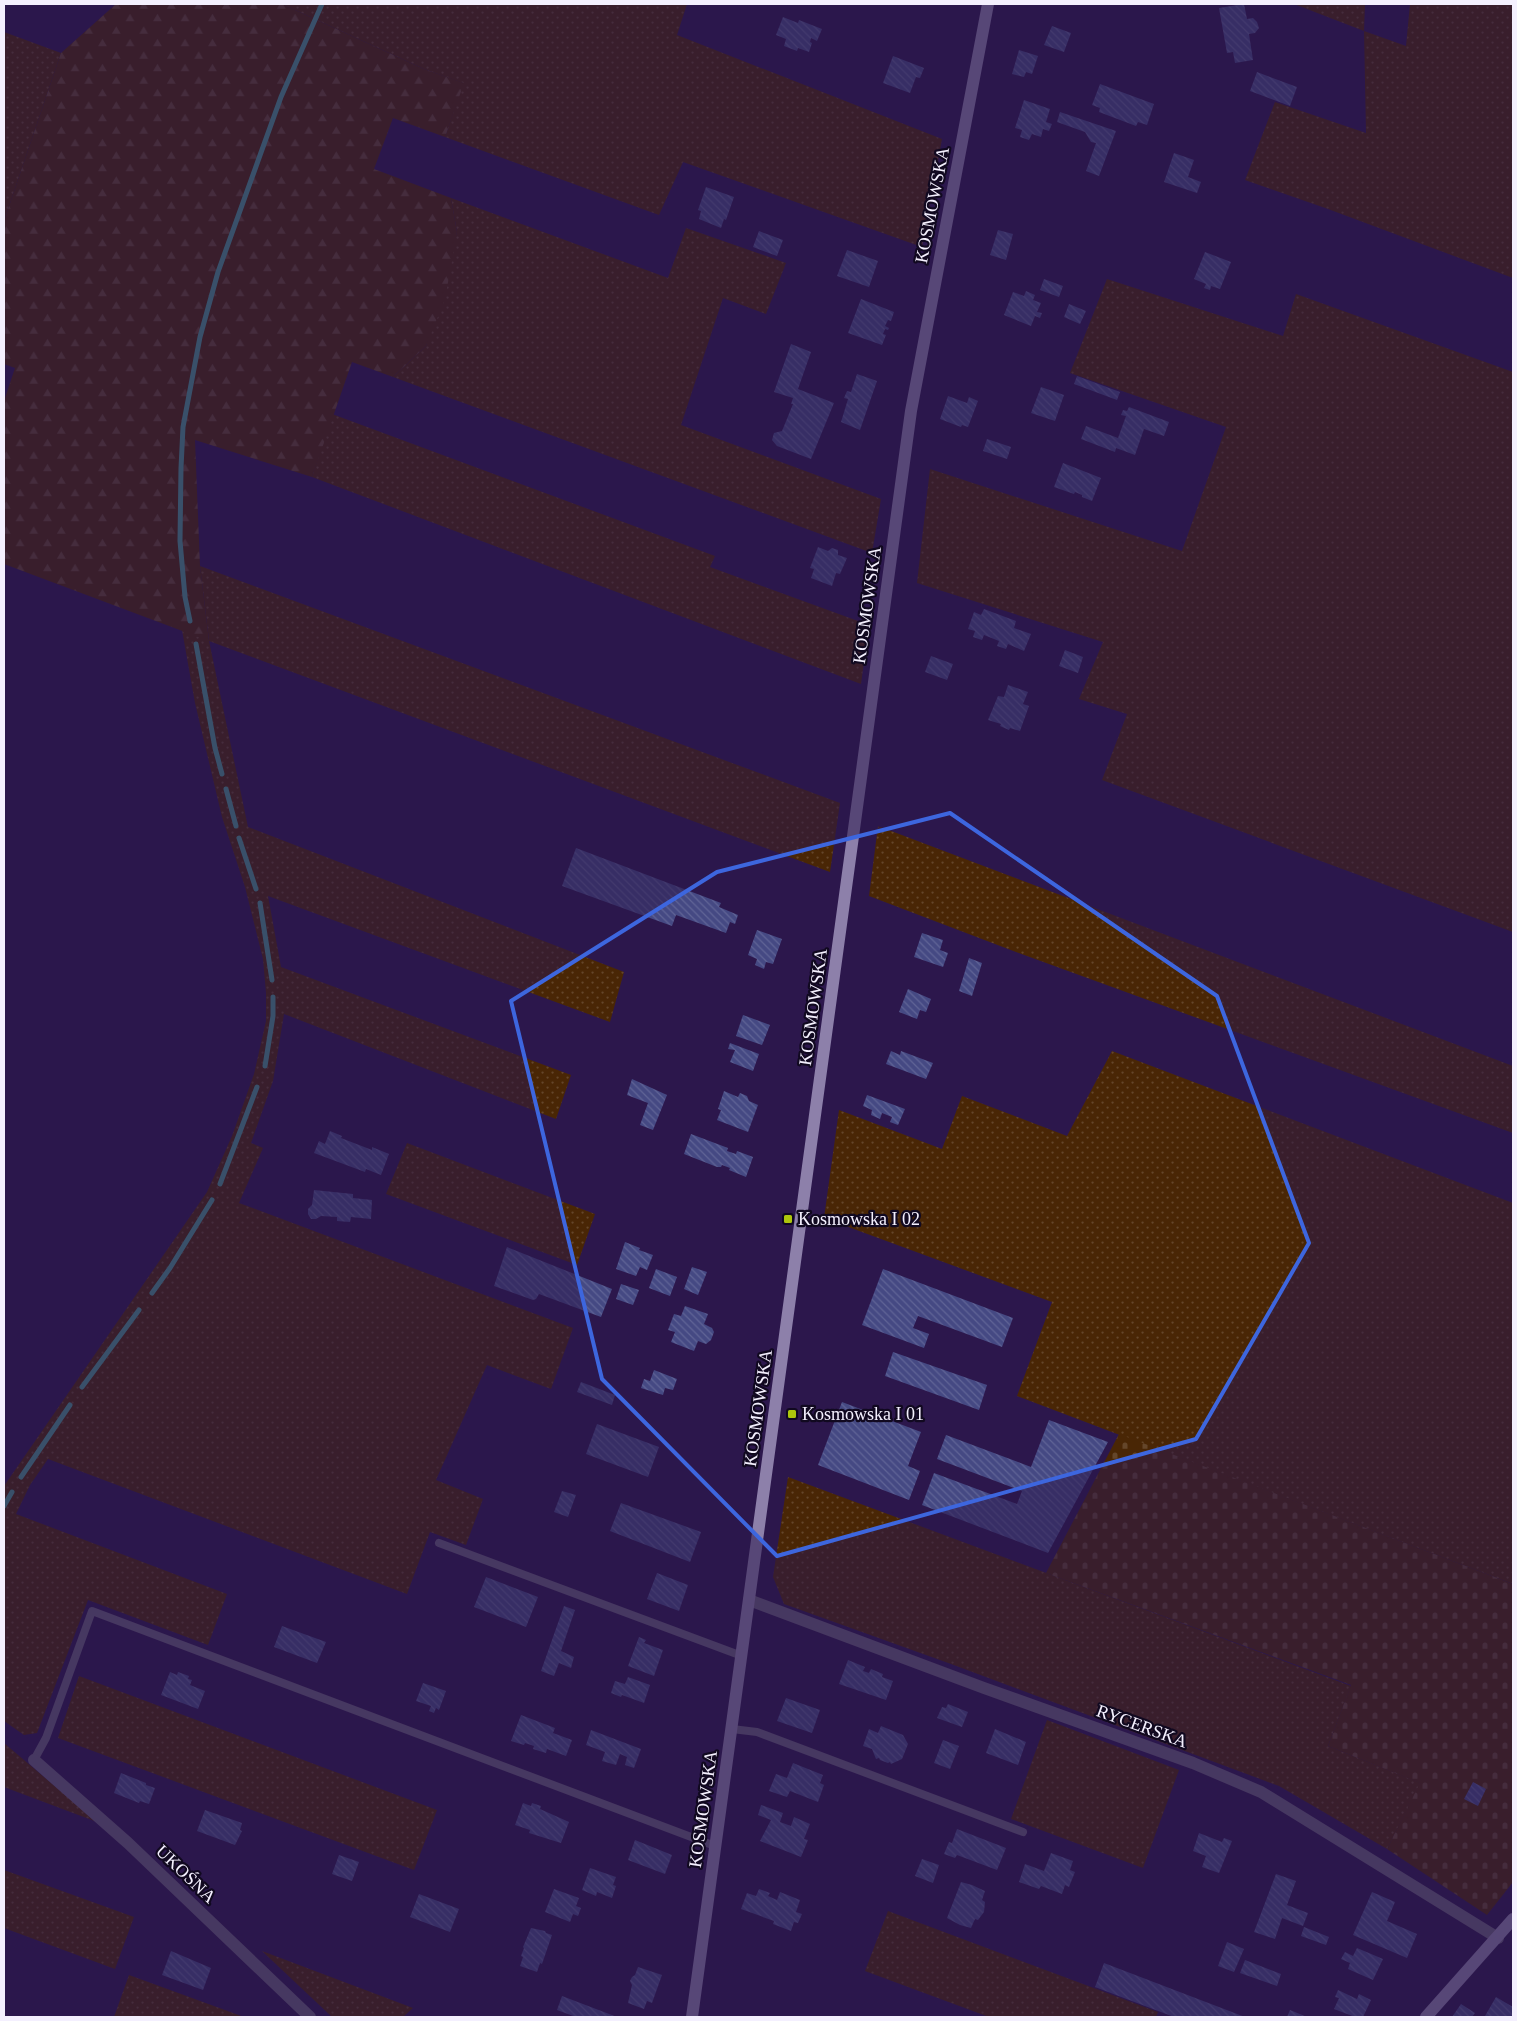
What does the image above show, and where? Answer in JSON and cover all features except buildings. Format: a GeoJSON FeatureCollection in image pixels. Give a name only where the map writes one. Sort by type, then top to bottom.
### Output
{"type":"FeatureCollection","features":[{"type":"Feature","properties":{"kind":"street","name":"KOSMOWSKA"},"geometry":{"type":"LineString","coordinates":[[692,2017],[911,411],[988,4]]}},
{"type":"Feature","properties":{"kind":"street","name":"RYCERSKA"},"geometry":{"type":"LineString","coordinates":[[749,1600],[984,1688],[1193,1763],[1261,1792],[1498,1938]]}},
{"type":"Feature","properties":{"kind":"street","name":"UKOŚNA"},"geometry":{"type":"LineString","coordinates":[[34,1760],[128,1843],[310,2017]]}},
{"type":"Feature","properties":{"kind":"street"},"geometry":{"type":"LineString","coordinates":[[1426,2017],[1513,1919]]}},
{"type":"Feature","properties":{"kind":"lane"},"geometry":{"type":"LineString","coordinates":[[439,1543],[742,1656]]}},
{"type":"Feature","properties":{"kind":"lane"},"geometry":{"type":"LineString","coordinates":[[34,1760],[46,1738],[92,1611],[716,1846]]}},
{"type":"Feature","properties":{"kind":"lane"},"geometry":{"type":"LineString","coordinates":[[732,1729],[757,1732],[1023,1832]]}},
{"type":"Feature","properties":{"kind":"highlighted area"},"geometry":{"type":"Polygon","coordinates":[[[950,813],[1217,996],[1309,1243],[1196,1439],[777,1556],[602,1379],[511,1001],[717,872],[950,813]]]}},
{"type":"Feature","properties":{"kind":"green space"},"geometry":{"type":"Polygon","coordinates":[[[116,4],[282,4],[424,69],[464,83],[445,137],[393,118],[374,169],[451,198],[457,232],[445,299],[426,346],[393,377],[352,362],[312,477],[195,440],[200,566],[209,641],[4,564],[4,401],[15,368],[4,364],[4,221],[61,53],[116,4]]]}},
{"type":"Feature","properties":{"kind":"green space"},"geometry":{"type":"Polygon","coordinates":[[[282,4],[687,4],[677,35],[942,139],[922,247],[683,162],[659,215],[445,137],[463,83],[424,69],[282,4]]]}},
{"type":"Feature","properties":{"kind":"green space"},"geometry":{"type":"Polygon","coordinates":[[[1294,4],[1365,4],[1364,31],[1294,4]]]}},
{"type":"Feature","properties":{"kind":"green space"},"geometry":{"type":"Polygon","coordinates":[[[1410,4],[1513,4],[1513,278],[1245,180],[1275,102],[1366,133],[1364,31],[1406,46],[1410,4]]]}},
{"type":"Feature","properties":{"kind":"green space"},"geometry":{"type":"Polygon","coordinates":[[[4,32],[61,53],[4,221],[4,32]]]}},
{"type":"Feature","properties":{"kind":"green space"},"geometry":{"type":"Polygon","coordinates":[[[451,198],[668,278],[686,228],[786,263],[766,314],[723,298],[681,425],[881,499],[872,553],[393,377],[426,346],[457,232],[451,198]]]}},
{"type":"Feature","properties":{"kind":"green space"},"geometry":{"type":"Polygon","coordinates":[[[1107,279],[1283,336],[1296,294],[1513,372],[1513,932],[1102,780],[1127,714],[1079,699],[1103,642],[917,583],[930,469],[1182,551],[1226,427],[1070,373],[1107,279]]]}},
{"type":"Feature","properties":{"kind":"green space"},"geometry":{"type":"Polygon","coordinates":[[[332,414],[715,556],[710,567],[869,625],[861,684],[312,477],[332,414]]]}},
{"type":"Feature","properties":{"kind":"green space"},"geometry":{"type":"Polygon","coordinates":[[[200,566],[840,803],[830,872],[209,641],[248,827],[624,972],[610,1022],[268,896],[281,967],[571,1075],[556,1119],[284,1014],[273,1081],[251,1143],[263,1148],[239,1203],[573,1328],[551,1389],[487,1365],[436,1480],[483,1499],[466,1545],[430,1532],[407,1594],[48,1459],[30,1485],[16,1514],[227,1594],[208,1645],[88,1600],[37,1733],[24,1735],[4,1721],[4,1486],[207,1192],[232,1136],[254,1074],[266,1021],[263,959],[245,887],[222,817],[195,703],[182,630],[209,640],[200,566]]]}},
{"type":"Feature","properties":{"kind":"green space"},"geometry":{"type":"Polygon","coordinates":[[[878,826],[1513,1066],[1513,1133],[1016,952],[869,896],[878,826]]]}},
{"type":"Feature","properties":{"kind":"green space"},"geometry":{"type":"Polygon","coordinates":[[[1112,1051],[1513,1203],[1513,1584],[1017,1396],[1052,1302],[824,1218],[839,1110],[942,1149],[962,1096],[1067,1136],[1112,1051]]]}},
{"type":"Feature","properties":{"kind":"green space"},"geometry":{"type":"Polygon","coordinates":[[[407,1143],[595,1214],[577,1265],[386,1194],[407,1143]]]}},
{"type":"Feature","properties":{"kind":"green space"},"geometry":{"type":"Polygon","coordinates":[[[1119,1434],[1513,1584],[1513,1882],[1487,1915],[1387,1849],[1420,1783],[1328,1746],[1351,1685],[1046,1573],[1119,1434]]]}},
{"type":"Feature","properties":{"kind":"green space"},"geometry":{"type":"Polygon","coordinates":[[[788,1477],[1351,1686],[1328,1746],[1421,1783],[1387,1849],[1279,1786],[784,1604],[773,1577],[788,1477]]]}},
{"type":"Feature","properties":{"kind":"green space"},"geometry":{"type":"Polygon","coordinates":[[[79,1676],[437,1810],[414,1870],[58,1738],[79,1676]]]}},
{"type":"Feature","properties":{"kind":"green space"},"geometry":{"type":"Polygon","coordinates":[[[1047,1720],[1179,1770],[1143,1868],[1011,1819],[1047,1720]]]}},
{"type":"Feature","properties":{"kind":"green space"},"geometry":{"type":"Polygon","coordinates":[[[4,1743],[97,1822],[4,1787],[4,1743]]]}},
{"type":"Feature","properties":{"kind":"green space"},"geometry":{"type":"Polygon","coordinates":[[[4,1870],[134,1917],[115,1969],[4,1928],[4,1870]]]}},
{"type":"Feature","properties":{"kind":"green space"},"geometry":{"type":"Polygon","coordinates":[[[888,1911],[1158,2012],[1156,2017],[989,2017],[865,1971],[888,1911]]]}},
{"type":"Feature","properties":{"kind":"green space"},"geometry":{"type":"Polygon","coordinates":[[[262,1951],[413,2008],[403,2017],[332,2017],[262,1951]]]}},
{"type":"Feature","properties":{"kind":"green space"},"geometry":{"type":"Polygon","coordinates":[[[129,1975],[244,2017],[114,2017],[129,1975]]]}},
{"type":"Feature","properties":{"kind":"waterway"},"geometry":{"type":"LineString","coordinates":[[190,621],[185,597],[180,541],[181,468],[183,427],[200,337],[218,272],[281,97],[322,4]]}},
{"type":"Feature","properties":{"kind":"waterway"},"geometry":{"type":"LineString","coordinates":[[196,644],[215,748],[222,774]]}},
{"type":"Feature","properties":{"kind":"waterway"},"geometry":{"type":"LineString","coordinates":[[226,789],[236,826]]}},
{"type":"Feature","properties":{"kind":"waterway"},"geometry":{"type":"LineString","coordinates":[[239,838],[256,889]]}},
{"type":"Feature","properties":{"kind":"waterway"},"geometry":{"type":"LineString","coordinates":[[260,903],[272,980]]}},
{"type":"Feature","properties":{"kind":"waterway"},"geometry":{"type":"LineString","coordinates":[[265,1066],[273,1016],[273,997]]}},
{"type":"Feature","properties":{"kind":"waterway"},"geometry":{"type":"LineString","coordinates":[[220,1184],[257,1087]]}},
{"type":"Feature","properties":{"kind":"waterway"},"geometry":{"type":"LineString","coordinates":[[152,1293],[170,1268],[212,1200]]}},
{"type":"Feature","properties":{"kind":"waterway"},"geometry":{"type":"LineString","coordinates":[[82,1387],[139,1310]]}},
{"type":"Feature","properties":{"kind":"waterway"},"geometry":{"type":"LineString","coordinates":[[21,1477],[70,1405]]}},
{"type":"Feature","properties":{"kind":"waterway"},"geometry":{"type":"LineString","coordinates":[[4,1506],[12,1492]]}},
{"type":"Feature","properties":{"kind":"place","name":"Kosmowska I 02"},"geometry":{"type":"Point","coordinates":[788,1219]}},
{"type":"Feature","properties":{"kind":"place","name":"Kosmowska I 01"},"geometry":{"type":"Point","coordinates":[792,1414]}}]}
